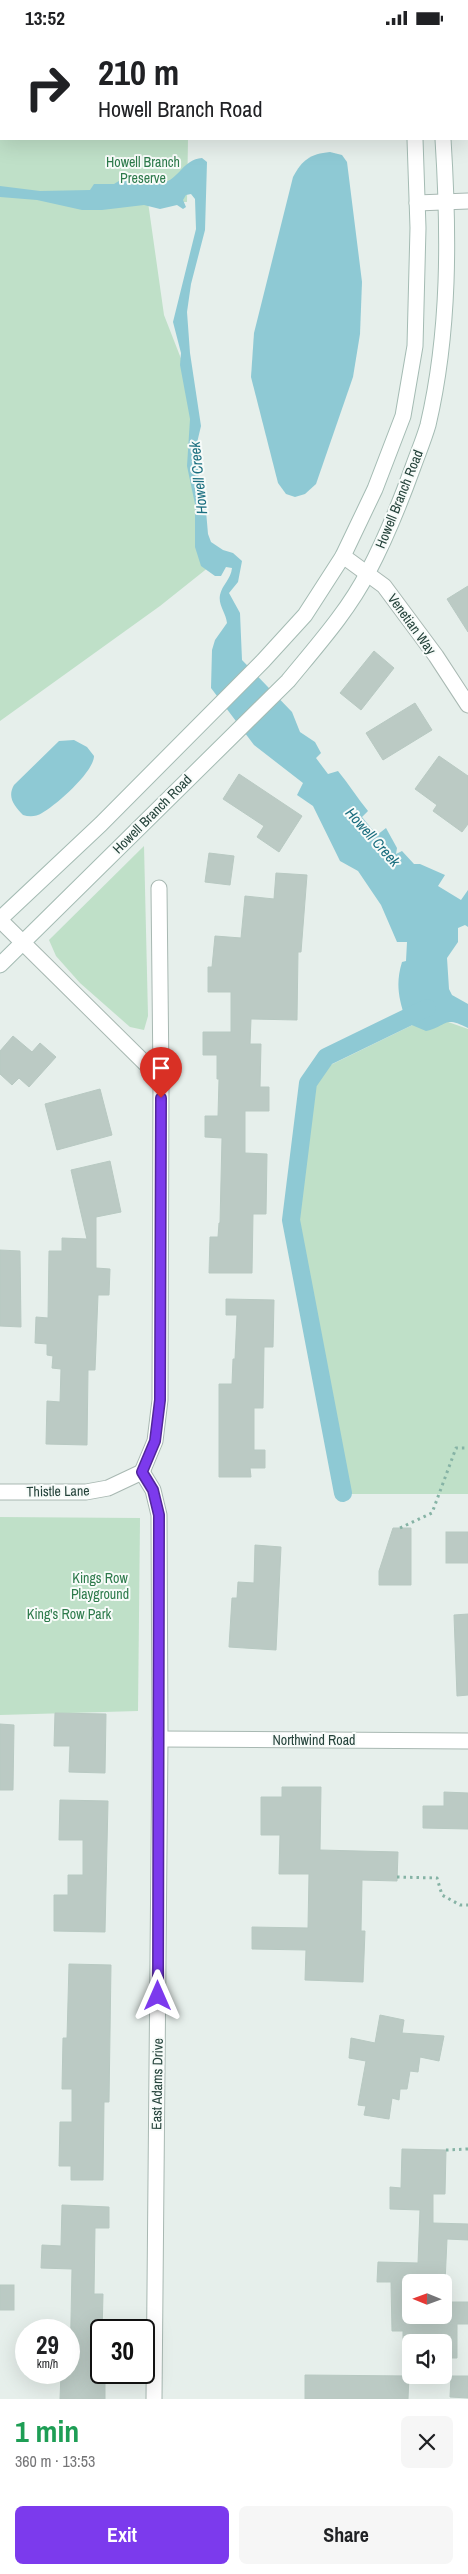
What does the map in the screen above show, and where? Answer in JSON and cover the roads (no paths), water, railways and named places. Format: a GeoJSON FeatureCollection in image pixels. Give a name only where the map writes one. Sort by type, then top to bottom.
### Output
{"type":"FeatureCollection","features":[{"type":"Feature","properties":{"kind":"street","name":"Howell Branch Road"},"geometry":{"type":"LineString","coordinates":[[0,919],[101,824],[264,661],[306,615],[343,556],[375,489],[403,416],[415,346],[417,203],[415,140]]}},
{"type":"Feature","properties":{"kind":"street","name":"Howell Branch Road"},"geometry":{"type":"LineString","coordinates":[[0,965],[288,681],[324,638],[368,573],[399,505],[428,426],[440,353],[447,279],[447,201],[443,140]]}},
{"type":"Feature","properties":{"kind":"street"},"geometry":{"type":"LineString","coordinates":[[417,203],[468,201]]}},
{"type":"Feature","properties":{"kind":"street","name":"Venetian Way"},"geometry":{"type":"LineString","coordinates":[[343,556],[384,586],[436,656],[468,705]]}},
{"type":"Feature","properties":{"kind":"street"},"geometry":{"type":"LineString","coordinates":[[142,1472],[155,1441],[160,1400],[160,889]]}},
{"type":"Feature","properties":{"kind":"street"},"geometry":{"type":"LineString","coordinates":[[0,919],[161,1079]]}},
{"type":"Feature","properties":{"kind":"street","name":"Thistle Lane"},"geometry":{"type":"LineString","coordinates":[[0,1492],[86,1492],[108,1488],[142,1472]]}},
{"type":"Feature","properties":{"kind":"street","name":"East Adams Drive"},"geometry":{"type":"LineString","coordinates":[[142,1472],[153,1490],[159,1515],[160,1739],[154,2399]]}},
{"type":"Feature","properties":{"kind":"street","name":"Northwind Road"},"geometry":{"type":"LineString","coordinates":[[160,1739],[468,1741]]}},
{"type":"Feature","properties":{"kind":"water"},"geometry":{"type":"Polygon","coordinates":[[[330,152],[342,155],[347,162],[362,282],[360,334],[353,377],[316,484],[305,494],[295,497],[286,494],[278,483],[251,377],[254,333],[293,177],[307,159],[317,154],[330,152]]]}},
{"type":"Feature","properties":{"kind":"water","name":"Howell Creek"},"geometry":{"type":"Polygon","coordinates":[[[202,158],[207,162],[205,230],[191,284],[187,312],[190,353],[201,426],[196,447],[199,481],[205,499],[208,534],[211,542],[223,550],[233,553],[242,561],[238,582],[229,593],[240,613],[242,660],[292,712],[300,732],[315,742],[321,753],[316,758],[328,774],[338,771],[342,776],[368,811],[362,817],[377,835],[386,828],[397,848],[396,854],[402,851],[414,864],[420,864],[445,875],[438,886],[461,900],[468,890],[468,927],[465,925],[458,928],[458,942],[447,958],[449,989],[452,995],[468,1004],[468,1028],[450,1022],[426,1031],[407,1023],[400,1000],[398,985],[402,962],[406,961],[407,942],[397,942],[381,905],[358,871],[340,861],[313,806],[297,795],[303,783],[254,745],[211,688],[212,650],[215,640],[227,623],[220,602],[220,595],[232,568],[226,567],[221,576],[215,576],[201,566],[195,547],[195,504],[187,466],[190,419],[180,365],[181,353],[173,322],[196,229],[195,199],[191,194],[186,195],[183,200],[186,207],[183,209],[177,205],[160,209],[144,205],[102,210],[82,210],[37,200],[0,197],[0,186],[40,191],[90,190],[94,184],[114,184],[122,179],[162,183],[173,178],[190,162],[202,158]]]}},
{"type":"Feature","properties":{"kind":"water"},"geometry":{"type":"Polygon","coordinates":[[[74,740],[87,747],[94,756],[88,771],[73,788],[48,809],[35,816],[23,815],[12,801],[11,793],[14,785],[59,741],[74,740]]]}},
{"type":"Feature","properties":{"kind":"waterway"},"geometry":{"type":"LineString","coordinates":[[343,1493],[291,1220],[308,1083],[326,1057],[427,1008]]}},
{"type":"Feature","properties":{"kind":"park label","name":"Howell Branch Preserve"},"geometry":{"type":"Point","coordinates":[143,170]}},
{"type":"Feature","properties":{"kind":"park label","name":"Kings Row Playground"},"geometry":{"type":"Point","coordinates":[100,1586]}},
{"type":"Feature","properties":{"kind":"park label","name":"King's Row Park"},"geometry":{"type":"Point","coordinates":[69,1614]}}]}
